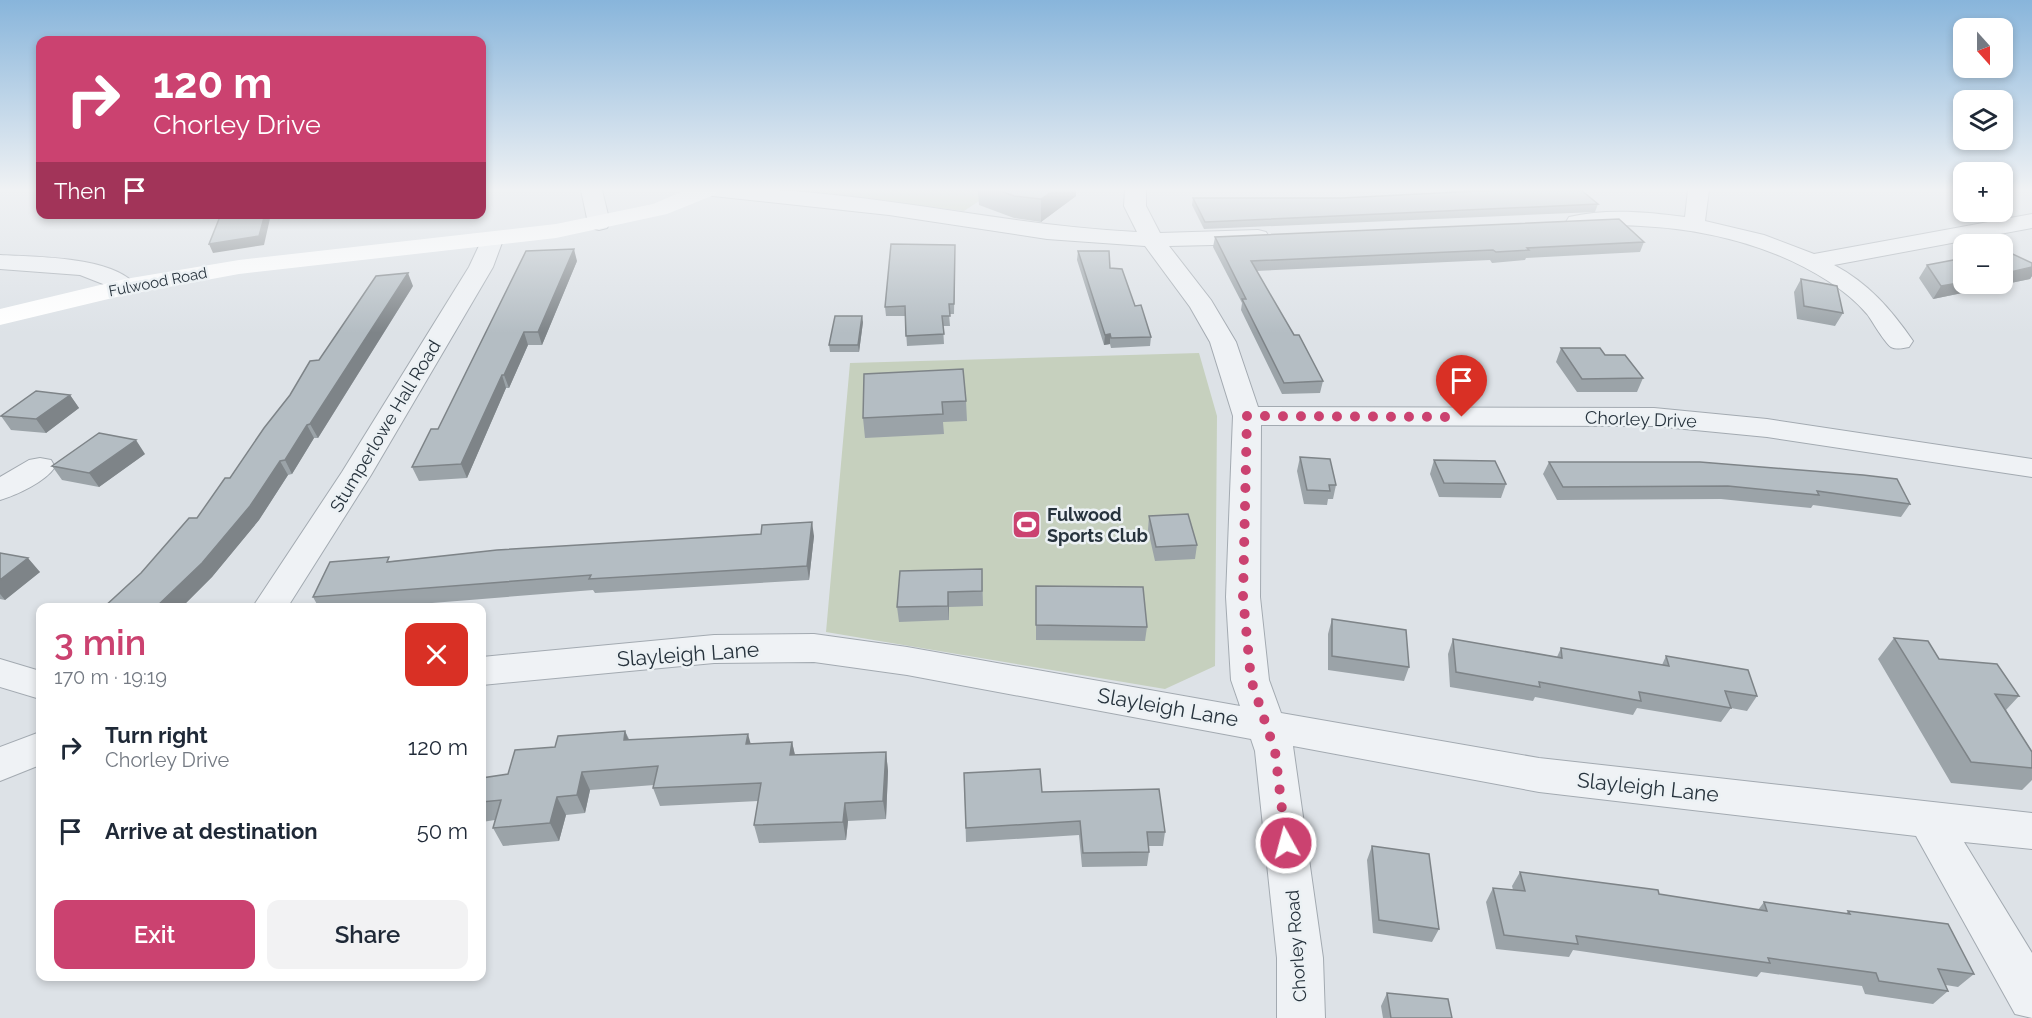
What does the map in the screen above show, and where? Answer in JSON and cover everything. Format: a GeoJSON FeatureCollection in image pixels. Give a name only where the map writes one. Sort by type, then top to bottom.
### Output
{"type":"FeatureCollection","features":[{"type":"Feature","properties":{"kind":"street","name":"Fulwood Road"},"geometry":{"type":"LineString","coordinates":[[0,317],[125,287],[239,267],[508,238]]}},
{"type":"Feature","properties":{"kind":"street"},"geometry":{"type":"LineString","coordinates":[[1119,238],[1152,240],[1230,238]]}},
{"type":"Feature","properties":{"kind":"street"},"geometry":{"type":"LineString","coordinates":[[1744,238],[1810,262],[1858,292],[1873,306],[1900,341]]}},
{"type":"Feature","properties":{"kind":"street"},"geometry":{"type":"LineString","coordinates":[[1810,262],[1943,238]]}},
{"type":"Feature","properties":{"kind":"street","name":"Stumperlowe Hall Road"},"geometry":{"type":"LineString","coordinates":[[272,603],[356,476],[481,267],[492,240]]}},
{"type":"Feature","properties":{"kind":"street","name":"Chorley Road"},"geometry":{"type":"LineString","coordinates":[[1152,240],[1202,305],[1222,342],[1247,416],[1243,597],[1251,680],[1275,751],[1300,958],[1301,1018]]}},
{"type":"Feature","properties":{"kind":"street"},"geometry":{"type":"LineString","coordinates":[[0,262],[90,268],[112,277],[125,287]]}},
{"type":"Feature","properties":{"kind":"street","name":"Chorley Drive"},"geometry":{"type":"LineString","coordinates":[[1247,416],[1654,417],[1700,420],[2032,468]]}},
{"type":"Feature","properties":{"kind":"street"},"geometry":{"type":"LineString","coordinates":[[0,490],[40,466]]}},
{"type":"Feature","properties":{"kind":"street","name":"Slayleigh Lane"},"geometry":{"type":"LineString","coordinates":[[486,671],[714,649],[814,648],[907,661],[1267,724],[1539,775],[2032,831]]}},
{"type":"Feature","properties":{"kind":"street"},"geometry":{"type":"LineString","coordinates":[[0,673],[36,684]]}},
{"type":"Feature","properties":{"kind":"street"},"geometry":{"type":"LineString","coordinates":[[0,764],[36,750]]}},
{"type":"Feature","properties":{"kind":"street"},"geometry":{"type":"LineString","coordinates":[[1928,819],[2032,997]]}},
{"type":"Feature","properties":{"kind":"green space","name":"Fulwood Sports Club"},"geometry":{"type":"Polygon","coordinates":[[[1199,353],[1217,416],[1215,666],[1165,689],[826,632],[850,363],[1199,353]]]}},
{"type":"Feature","properties":{"kind":"building"},"geometry":{"type":"Polygon","coordinates":[[[212,238],[250,238],[209,244],[212,238]]]}},
{"type":"Feature","properties":{"kind":"building"},"geometry":{"type":"Polygon","coordinates":[[[1215,238],[1639,238],[1644,242],[1527,248],[1529,250],[1496,252],[1493,250],[1251,261],[1294,335],[1299,335],[1323,381],[1284,383],[1242,299],[1246,299],[1215,238]]]}},
{"type":"Feature","properties":{"kind":"building"},"geometry":{"type":"Polygon","coordinates":[[[891,244],[955,245],[954,304],[949,304],[950,316],[942,316],[944,334],[906,336],[905,306],[885,307],[891,244]]]}},
{"type":"Feature","properties":{"kind":"building"},"geometry":{"type":"Polygon","coordinates":[[[574,249],[538,332],[524,332],[461,464],[412,467],[431,429],[438,429],[526,251],[574,249]]]}},
{"type":"Feature","properties":{"kind":"building"},"geometry":{"type":"Polygon","coordinates":[[[1078,251],[1109,251],[1110,268],[1122,269],[1135,306],[1141,305],[1151,337],[1111,338],[1110,334],[1105,335],[1078,251]]]}},
{"type":"Feature","properties":{"kind":"building"},"geometry":{"type":"Polygon","coordinates":[[[2013,254],[2032,263],[2032,267],[2013,271],[2013,254]]]}},
{"type":"Feature","properties":{"kind":"building"},"geometry":{"type":"Polygon","coordinates":[[[1953,260],[1953,284],[1941,286],[1927,265],[1953,260]]]}},
{"type":"Feature","properties":{"kind":"building"},"geometry":{"type":"Polygon","coordinates":[[[408,273],[310,424],[307,425],[285,460],[280,461],[250,506],[202,563],[160,603],[108,603],[141,573],[189,518],[197,518],[225,478],[230,478],[290,395],[310,361],[319,360],[376,276],[408,273]]]}},
{"type":"Feature","properties":{"kind":"building"},"geometry":{"type":"Polygon","coordinates":[[[1801,279],[1837,286],[1843,313],[1804,306],[1801,279]]]}},
{"type":"Feature","properties":{"kind":"building"},"geometry":{"type":"Polygon","coordinates":[[[835,316],[862,316],[858,345],[829,345],[835,316]]]}},
{"type":"Feature","properties":{"kind":"building"},"geometry":{"type":"Polygon","coordinates":[[[1561,348],[1600,348],[1605,355],[1625,355],[1643,378],[1582,379],[1561,348]]]}},
{"type":"Feature","properties":{"kind":"building"},"geometry":{"type":"Polygon","coordinates":[[[963,369],[966,401],[942,402],[943,414],[863,418],[864,374],[963,369]]]}},
{"type":"Feature","properties":{"kind":"building"},"geometry":{"type":"Polygon","coordinates":[[[36,391],[70,395],[36,419],[1,416],[36,391]]]}},
{"type":"Feature","properties":{"kind":"building"},"geometry":{"type":"Polygon","coordinates":[[[99,433],[136,440],[89,473],[52,466],[99,433]]]}},
{"type":"Feature","properties":{"kind":"building"},"geometry":{"type":"Polygon","coordinates":[[[1300,457],[1330,459],[1336,485],[1329,485],[1330,491],[1307,490],[1300,457]]]}},
{"type":"Feature","properties":{"kind":"building"},"geometry":{"type":"Polygon","coordinates":[[[1434,460],[1495,461],[1506,484],[1444,483],[1434,460]]]}},
{"type":"Feature","properties":{"kind":"building"},"geometry":{"type":"Polygon","coordinates":[[[1549,462],[1700,462],[1863,475],[1897,479],[1910,504],[1817,491],[1819,495],[1728,486],[1563,487],[1549,462]]]}},
{"type":"Feature","properties":{"kind":"building"},"geometry":{"type":"Polygon","coordinates":[[[1188,514],[1197,545],[1156,547],[1149,516],[1188,514]]]}},
{"type":"Feature","properties":{"kind":"building"},"geometry":{"type":"Polygon","coordinates":[[[812,522],[807,566],[589,579],[591,575],[313,597],[330,562],[389,557],[387,562],[497,550],[761,534],[762,525],[812,522]]]}},
{"type":"Feature","properties":{"kind":"building"},"geometry":{"type":"Polygon","coordinates":[[[0,553],[28,558],[0,580],[0,553]]]}},
{"type":"Feature","properties":{"kind":"building"},"geometry":{"type":"Polygon","coordinates":[[[982,569],[982,591],[948,592],[948,606],[897,607],[900,571],[982,569]]]}},
{"type":"Feature","properties":{"kind":"building"},"geometry":{"type":"Polygon","coordinates":[[[1036,586],[1143,587],[1147,627],[1036,625],[1036,586]]]}},
{"type":"Feature","properties":{"kind":"building"},"geometry":{"type":"Polygon","coordinates":[[[1332,619],[1406,630],[1409,667],[1332,656],[1332,619]]]}},
{"type":"Feature","properties":{"kind":"building"},"geometry":{"type":"Polygon","coordinates":[[[1894,638],[1928,641],[1939,659],[1997,664],[2019,696],[1995,694],[2032,752],[2032,768],[1971,762],[1894,638]]]}},
{"type":"Feature","properties":{"kind":"building"},"geometry":{"type":"Polygon","coordinates":[[[1453,639],[1562,658],[1561,648],[1669,666],[1666,656],[1748,670],[1757,696],[1725,691],[1731,708],[1639,692],[1641,701],[1539,682],[1540,687],[1456,672],[1453,639]]]}},
{"type":"Feature","properties":{"kind":"building"},"geometry":{"type":"Polygon","coordinates":[[[625,731],[624,740],[748,734],[746,744],[792,742],[790,755],[886,752],[883,801],[845,803],[843,822],[754,825],[761,783],[653,788],[658,766],[582,772],[577,795],[557,797],[550,823],[493,828],[501,800],[486,802],[486,777],[508,774],[515,750],[555,747],[558,736],[625,731]]]}},
{"type":"Feature","properties":{"kind":"building"},"geometry":{"type":"Polygon","coordinates":[[[1040,769],[1042,792],[1159,789],[1165,832],[1147,832],[1149,852],[1083,853],[1080,821],[966,828],[964,773],[1040,769]]]}},
{"type":"Feature","properties":{"kind":"building"},"geometry":{"type":"Polygon","coordinates":[[[1372,846],[1429,854],[1439,929],[1379,920],[1372,846]]]}},
{"type":"Feature","properties":{"kind":"building"},"geometry":{"type":"Polygon","coordinates":[[[1520,872],[1658,890],[1659,894],[1767,911],[1764,902],[1948,924],[1974,974],[1938,969],[1948,991],[1879,981],[1876,973],[1768,958],[1770,963],[1576,936],[1578,944],[1504,935],[1493,888],[1525,891],[1520,872]]]}},
{"type":"Feature","properties":{"kind":"building"},"geometry":{"type":"Polygon","coordinates":[[[1387,993],[1448,999],[1452,1018],[1391,1018],[1387,993]]]}},
{"type":"Feature","properties":{"kind":"place","name":"Fulwood Sports Club"},"geometry":{"type":"Point","coordinates":[1026,524]}},
{"type":"Feature","properties":{"kind":"route"},"geometry":{"type":"LineString","coordinates":[[1286,843],[1275,751],[1251,680],[1243,597],[1247,416],[1462,417]]}}]}
